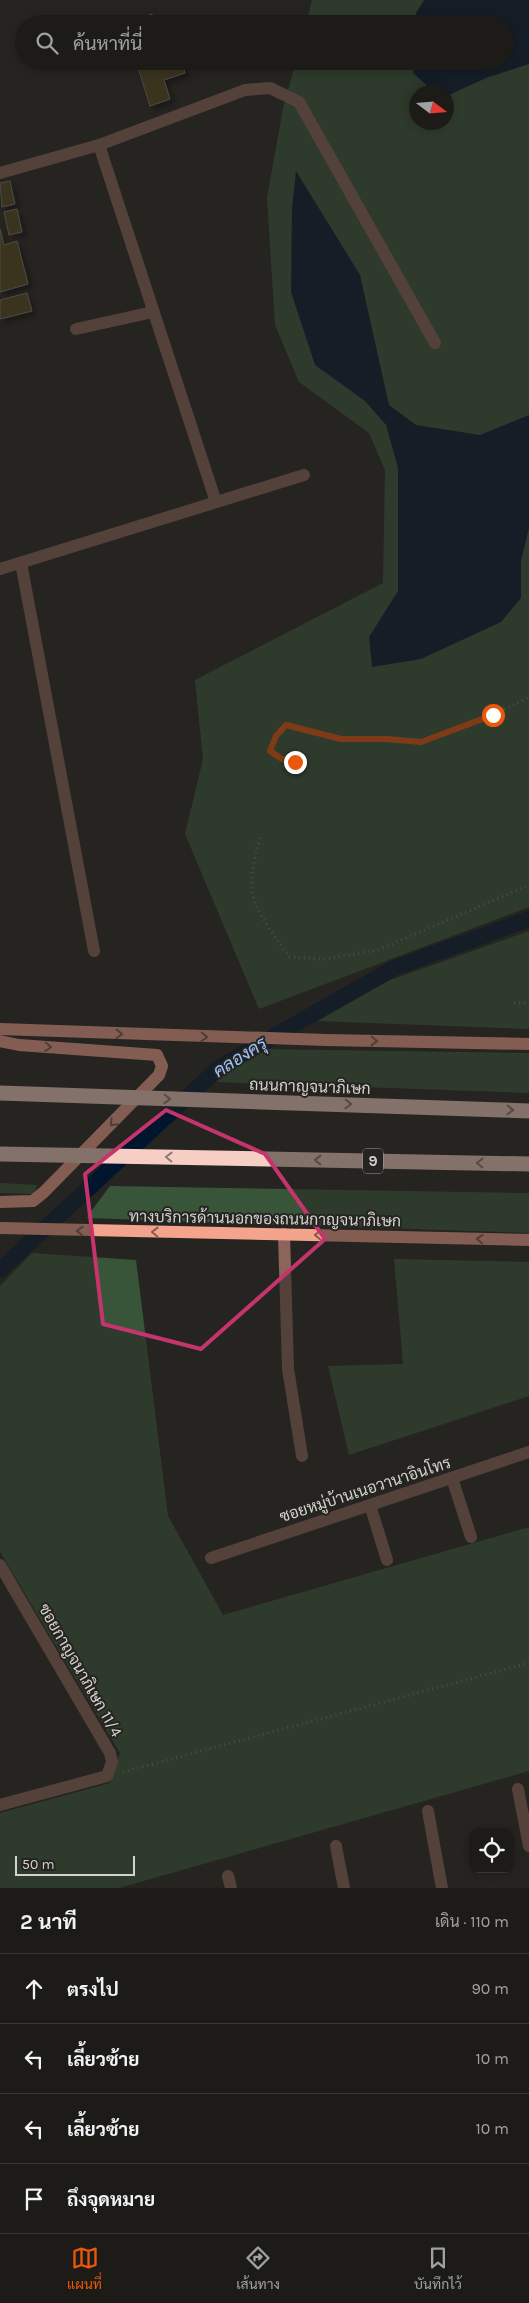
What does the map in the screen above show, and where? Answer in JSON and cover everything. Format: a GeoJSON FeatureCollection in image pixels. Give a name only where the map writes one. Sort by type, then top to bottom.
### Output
{"type":"FeatureCollection","features":[{"type":"Feature","properties":{"kind":"highway","name":"ถนนกาญจนาภิเษก"},"geometry":{"type":"LineString","coordinates":[[0,1093],[529,1111]]}},
{"type":"Feature","properties":{"kind":"highway","name":"9"},"geometry":{"type":"LineString","coordinates":[[0,1154],[529,1164]]}},
{"type":"Feature","properties":{"kind":"main road"},"geometry":{"type":"LineString","coordinates":[[0,1030],[529,1044]]}},
{"type":"Feature","properties":{"kind":"main road"},"geometry":{"type":"LineString","coordinates":[[0,1041],[19,1045],[157,1055],[162,1066],[160,1076],[44,1192],[33,1201],[0,1202]]}},
{"type":"Feature","properties":{"kind":"main road","name":"ทางบริการด้านนอกของถนนกาญจนาภิเษก"},"geometry":{"type":"LineString","coordinates":[[0,1228],[529,1240]]}},
{"type":"Feature","properties":{"kind":"street"},"geometry":{"type":"LineString","coordinates":[[0,173],[99,145],[245,90],[270,88],[299,102],[435,343]]}},
{"type":"Feature","properties":{"kind":"street"},"geometry":{"type":"LineString","coordinates":[[99,145],[216,502]]}},
{"type":"Feature","properties":{"kind":"street"},"geometry":{"type":"LineString","coordinates":[[76,329],[153,312]]}},
{"type":"Feature","properties":{"kind":"street"},"geometry":{"type":"LineString","coordinates":[[0,569],[304,475]]}},
{"type":"Feature","properties":{"kind":"street"},"geometry":{"type":"LineString","coordinates":[[21,563],[94,951]]}},
{"type":"Feature","properties":{"kind":"street"},"geometry":{"type":"LineString","coordinates":[[284,1234],[288,1369],[302,1456]]}},
{"type":"Feature","properties":{"kind":"street","name":"ซอยหมู่บ้านเนอวานาอินโทร"},"geometry":{"type":"LineString","coordinates":[[212,1558],[529,1452]]}},
{"type":"Feature","properties":{"kind":"street"},"geometry":{"type":"LineString","coordinates":[[452,1478],[471,1537]]}},
{"type":"Feature","properties":{"kind":"street"},"geometry":{"type":"LineString","coordinates":[[370,1505],[387,1560]]}},
{"type":"Feature","properties":{"kind":"street","name":"ซอยกาญจนาภิเษก 11/4"},"geometry":{"type":"LineString","coordinates":[[0,1565],[110,1753],[112,1762],[110,1769]]}},
{"type":"Feature","properties":{"kind":"street"},"geometry":{"type":"LineString","coordinates":[[0,1805],[107,1776],[110,1769]]}},
{"type":"Feature","properties":{"kind":"street"},"geometry":{"type":"LineString","coordinates":[[518,1789],[529,1846]]}},
{"type":"Feature","properties":{"kind":"street"},"geometry":{"type":"LineString","coordinates":[[428,1811],[442,1888]]}},
{"type":"Feature","properties":{"kind":"street"},"geometry":{"type":"LineString","coordinates":[[336,1846],[344,1888]]}},
{"type":"Feature","properties":{"kind":"path"},"geometry":{"type":"LineString","coordinates":[[295,762],[282,759],[270,751],[276,736],[286,725],[341,739],[386,739],[421,742],[493,715],[529,697]]}},
{"type":"Feature","properties":{"kind":"path"},"geometry":{"type":"LineString","coordinates":[[260,838],[253,863],[253,897],[272,934],[289,957],[325,959],[378,950],[529,885]]}},
{"type":"Feature","properties":{"kind":"path"},"geometry":{"type":"LineString","coordinates":[[514,1003],[529,1003]]}},
{"type":"Feature","properties":{"kind":"path"},"geometry":{"type":"LineString","coordinates":[[110,1769],[122,1772],[135,1770],[529,1663]]}},
{"type":"Feature","properties":{"kind":"highlighted area"},"geometry":{"type":"Polygon","coordinates":[[[166,1110],[265,1154],[325,1239],[201,1349],[103,1324],[85,1174],[166,1110]]]}},
{"type":"Feature","properties":{"kind":"green space"},"geometry":{"type":"Polygon","coordinates":[[[312,0],[529,0],[529,907],[259,1009],[185,834],[203,759],[195,680],[383,583],[385,470],[369,433],[299,382],[275,325],[267,198],[283,108],[294,70],[514,70],[514,15],[308,15],[312,0]]]}},
{"type":"Feature","properties":{"kind":"green space"},"geometry":{"type":"Polygon","coordinates":[[[529,931],[529,1029],[317,1021],[390,980],[529,931]]]}},
{"type":"Feature","properties":{"kind":"green space"},"geometry":{"type":"Polygon","coordinates":[[[259,1049],[529,1053],[529,1093],[216,1082],[259,1049]]]}},
{"type":"Feature","properties":{"kind":"green space"},"geometry":{"type":"Polygon","coordinates":[[[0,1183],[37,1185],[34,1194],[0,1193],[0,1183]]]}},
{"type":"Feature","properties":{"kind":"green space"},"geometry":{"type":"Polygon","coordinates":[[[110,1186],[529,1193],[529,1233],[86,1218],[110,1186]]]}},
{"type":"Feature","properties":{"kind":"green space"},"geometry":{"type":"Polygon","coordinates":[[[32,1253],[136,1260],[168,1516],[223,1615],[529,1527],[529,1771],[119,1888],[0,1888],[0,1813],[110,1783],[120,1753],[0,1552],[0,1286],[32,1253]]]}},
{"type":"Feature","properties":{"kind":"green space"},"geometry":{"type":"Polygon","coordinates":[[[394,1259],[529,1262],[529,1396],[349,1455],[328,1366],[403,1364],[394,1259]]]}},
{"type":"Feature","properties":{"kind":"water"},"geometry":{"type":"Polygon","coordinates":[[[424,0],[529,0],[529,64],[514,69],[514,15],[416,15],[424,0]]]}},
{"type":"Feature","properties":{"kind":"water"},"geometry":{"type":"Polygon","coordinates":[[[413,70],[511,70],[486,78],[454,93],[454,85],[426,85],[413,73],[413,70]]]}},
{"type":"Feature","properties":{"kind":"water"},"geometry":{"type":"Polygon","coordinates":[[[296,171],[360,275],[389,405],[416,425],[480,435],[529,415],[529,528],[521,561],[521,598],[501,622],[421,659],[372,667],[369,637],[398,591],[398,468],[386,425],[365,401],[315,365],[291,292],[292,208],[296,171]]]}},
{"type":"Feature","properties":{"kind":"building"},"geometry":{"type":"Polygon","coordinates":[[[139,70],[184,70],[185,73],[164,80],[170,99],[150,106],[139,70]]]}},
{"type":"Feature","properties":{"kind":"building"},"geometry":{"type":"Polygon","coordinates":[[[10,181],[15,204],[2,207],[0,183],[10,181]]]}},
{"type":"Feature","properties":{"kind":"building"},"geometry":{"type":"Polygon","coordinates":[[[17,209],[22,232],[9,235],[4,212],[17,209]]]}},
{"type":"Feature","properties":{"kind":"building"},"geometry":{"type":"Polygon","coordinates":[[[0,229],[4,245],[17,241],[28,284],[0,292],[0,229]]]}},
{"type":"Feature","properties":{"kind":"building"},"geometry":{"type":"Polygon","coordinates":[[[27,293],[32,311],[0,319],[0,300],[27,293]]]}},
{"type":"Feature","properties":{"kind":"waterway","name":"คลองครุ"},"geometry":{"type":"LineString","coordinates":[[0,1270],[220,1067],[394,968],[529,919]]}},
{"type":"Feature","properties":{"kind":"route"},"geometry":{"type":"LineString","coordinates":[[295,762],[282,759],[270,751],[276,736],[286,725],[341,739],[386,739],[421,742],[493,715]]}}]}
